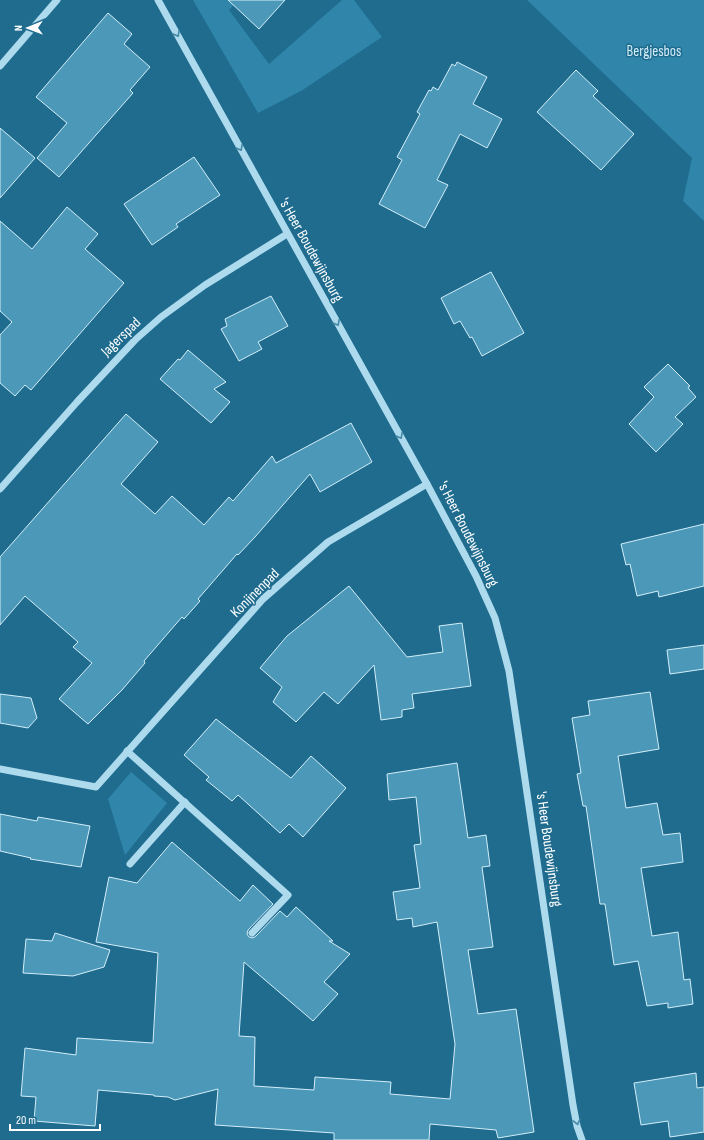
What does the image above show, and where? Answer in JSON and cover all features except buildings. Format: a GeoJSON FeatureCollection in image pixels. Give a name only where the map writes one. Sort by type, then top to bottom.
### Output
{"type":"FeatureCollection","features":[{"type":"Feature","properties":{"kind":"street"},"geometry":{"type":"LineString","coordinates":[[0,66],[57,0]]}},
{"type":"Feature","properties":{"kind":"street","name":"'s Heer Boudewijnsburg"},"geometry":{"type":"LineString","coordinates":[[158,0],[427,484],[476,576],[495,618],[509,670],[573,1105],[577,1126],[582,1140]]}},
{"type":"Feature","properties":{"kind":"street","name":"Jagerspad"},"geometry":{"type":"LineString","coordinates":[[0,489],[77,402],[135,340],[161,317],[205,285],[287,234]]}},
{"type":"Feature","properties":{"kind":"street","name":"Konijnenpad"},"geometry":{"type":"LineString","coordinates":[[0,769],[96,787],[263,599],[328,542],[427,484]]}},
{"type":"Feature","properties":{"kind":"street"},"geometry":{"type":"LineString","coordinates":[[127,751],[288,895],[252,933]]}},
{"type":"Feature","properties":{"kind":"street"},"geometry":{"type":"LineString","coordinates":[[130,864],[185,802]]}},
{"type":"Feature","properties":{"kind":"green space"},"geometry":{"type":"Polygon","coordinates":[[[193,0],[238,0],[229,10],[269,64],[342,0],[354,0],[382,37],[301,91],[258,113],[193,0]]]}},
{"type":"Feature","properties":{"kind":"green space","name":"Bergjesbos"},"geometry":{"type":"Polygon","coordinates":[[[527,0],[704,0],[704,221],[683,201],[692,158],[527,0]]]}},
{"type":"Feature","properties":{"kind":"green space"},"geometry":{"type":"Polygon","coordinates":[[[131,772],[167,803],[125,855],[108,799],[131,772]]]}}]}
